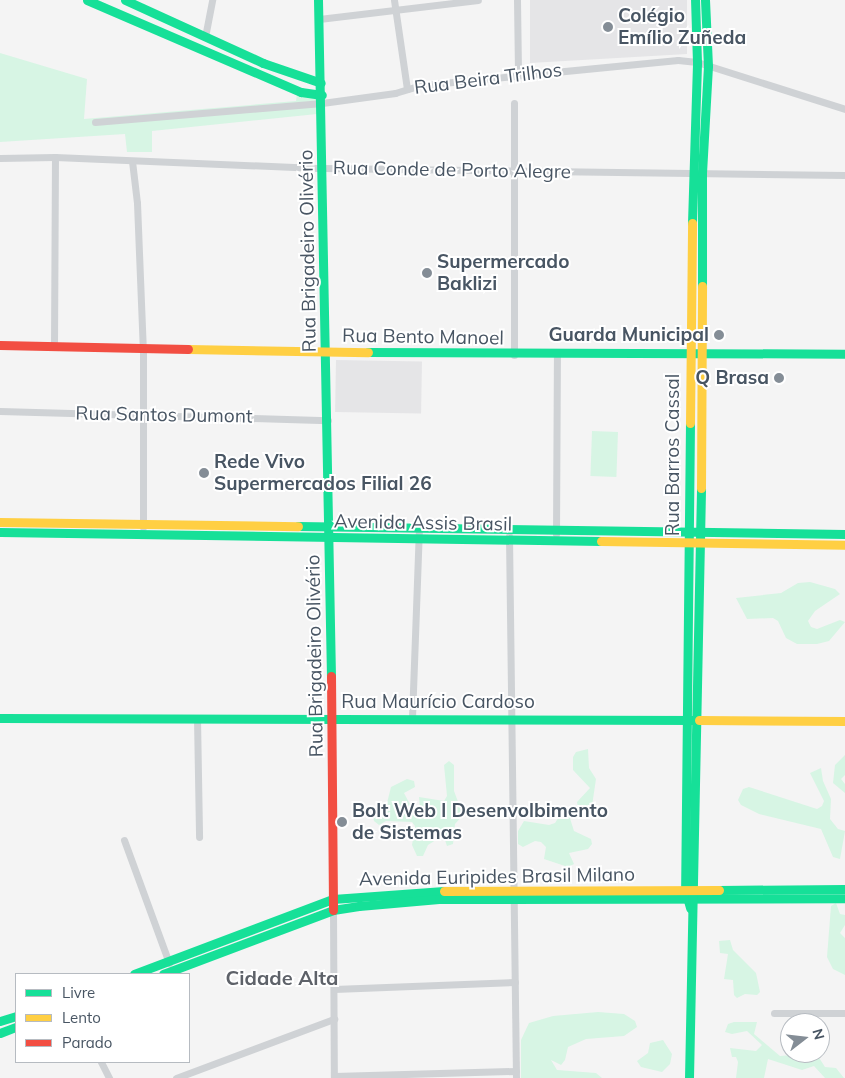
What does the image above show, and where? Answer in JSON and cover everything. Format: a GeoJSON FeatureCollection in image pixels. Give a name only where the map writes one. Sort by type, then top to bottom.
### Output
{"type":"FeatureCollection","features":[{"type":"Feature","properties":{"kind":"street"},"geometry":{"type":"LineString","coordinates":[[86,0],[301,92],[322,99]]}},
{"type":"Feature","properties":{"kind":"street"},"geometry":{"type":"LineString","coordinates":[[123,17],[127,0],[237,51],[321,83]]}},
{"type":"Feature","properties":{"kind":"street"},"geometry":{"type":"LineString","coordinates":[[205,37],[212,0]]}},
{"type":"Feature","properties":{"kind":"street","name":"Rua Brigadeiro Olivério"},"geometry":{"type":"LineString","coordinates":[[318,0],[322,99],[330,527],[334,1077]]}},
{"type":"Feature","properties":{"kind":"street"},"geometry":{"type":"LineString","coordinates":[[394,0],[407,89]]}},
{"type":"Feature","properties":{"kind":"street"},"geometry":{"type":"LineString","coordinates":[[319,19],[478,0]]}},
{"type":"Feature","properties":{"kind":"street"},"geometry":{"type":"LineString","coordinates":[[518,0],[518,73]]}},
{"type":"Feature","properties":{"kind":"street","name":"Rua Barros Cassal"},"geometry":{"type":"LineString","coordinates":[[690,791],[686,720],[690,531],[692,173],[697,62],[695,0]]}},
{"type":"Feature","properties":{"kind":"street","name":"Rua Barros Cassal"},"geometry":{"type":"LineString","coordinates":[[689,1078],[688,890],[690,791],[696,720],[701,544],[702,173],[708,66],[705,0]]}},
{"type":"Feature","properties":{"kind":"street"},"geometry":{"type":"LineString","coordinates":[[232,63],[237,51]]}},
{"type":"Feature","properties":{"kind":"street","name":"Rua Beira Trilhos"},"geometry":{"type":"LineString","coordinates":[[95,122],[322,99],[518,73],[678,60],[697,62],[845,109]]}},
{"type":"Feature","properties":{"kind":"street"},"geometry":{"type":"LineString","coordinates":[[514,103],[514,355]]}},
{"type":"Feature","properties":{"kind":"street"},"geometry":{"type":"LineString","coordinates":[[54,347],[55,157]]}},
{"type":"Feature","properties":{"kind":"street","name":"Rua Conde de Porto Alegre"},"geometry":{"type":"LineString","coordinates":[[0,158],[55,157],[323,168],[845,175]]}},
{"type":"Feature","properties":{"kind":"street"},"geometry":{"type":"LineString","coordinates":[[132,161],[137,203],[143,350],[143,535]]}},
{"type":"Feature","properties":{"kind":"street","name":"Rua Bento Manoel"},"geometry":{"type":"LineString","coordinates":[[0,345],[143,350],[514,355],[845,354]]}},
{"type":"Feature","properties":{"kind":"street"},"geometry":{"type":"LineString","coordinates":[[557,355],[557,542]]}},
{"type":"Feature","properties":{"kind":"street","name":"Rua Santos Dumont"},"geometry":{"type":"LineString","coordinates":[[0,411],[328,420]]}},
{"type":"Feature","properties":{"kind":"street","name":"Avenida Assis Brasil"},"geometry":{"type":"LineString","coordinates":[[0,522],[845,534]]}},
{"type":"Feature","properties":{"kind":"street"},"geometry":{"type":"LineString","coordinates":[[64,533],[65,523]]}},
{"type":"Feature","properties":{"kind":"street"},"geometry":{"type":"LineString","coordinates":[[212,536],[213,526]]}},
{"type":"Feature","properties":{"kind":"street"},"geometry":{"type":"LineString","coordinates":[[412,718],[419,528]]}},
{"type":"Feature","properties":{"kind":"street"},"geometry":{"type":"LineString","coordinates":[[334,1077],[516,1074],[509,530]]}},
{"type":"Feature","properties":{"kind":"street","name":"Avenida Assis Brasil"},"geometry":{"type":"LineString","coordinates":[[0,532],[845,545]]}},
{"type":"Feature","properties":{"kind":"street"},"geometry":{"type":"LineString","coordinates":[[758,544],[759,533]]}},
{"type":"Feature","properties":{"kind":"street"},"geometry":{"type":"LineString","coordinates":[[688,638],[698,639]]}},
{"type":"Feature","properties":{"kind":"street","name":"Rua Maurício Cardoso"},"geometry":{"type":"LineString","coordinates":[[0,718],[412,718],[845,722]]}},
{"type":"Feature","properties":{"kind":"street"},"geometry":{"type":"LineString","coordinates":[[197,718],[199,837]]}},
{"type":"Feature","properties":{"kind":"street"},"geometry":{"type":"LineString","coordinates":[[124,840],[169,963]]}},
{"type":"Feature","properties":{"kind":"street"},"geometry":{"type":"LineString","coordinates":[[792,889],[793,899]]}},
{"type":"Feature","properties":{"kind":"street","name":"Avenida Euripides Brasil Milano"},"geometry":{"type":"LineString","coordinates":[[137,973],[169,963],[333,899],[438,895],[618,895],[688,890],[845,889]]}},
{"type":"Feature","properties":{"kind":"street","name":"Avenida Euripides Brasil Milano"},"geometry":{"type":"LineString","coordinates":[[166,973],[333,910],[438,895]]}},
{"type":"Feature","properties":{"kind":"street","name":"Avenida Euripides Brasil Milano"},"geometry":{"type":"LineString","coordinates":[[618,895],[689,903],[845,898]]}},
{"type":"Feature","properties":{"kind":"street"},"geometry":{"type":"LineString","coordinates":[[216,945],[220,954]]}},
{"type":"Feature","properties":{"kind":"street"},"geometry":{"type":"LineString","coordinates":[[334,989],[515,982]]}},
{"type":"Feature","properties":{"kind":"street"},"geometry":{"type":"LineString","coordinates":[[774,1013],[845,1013]]}},
{"type":"Feature","properties":{"kind":"street"},"geometry":{"type":"LineString","coordinates":[[0,1021],[15,1016]]}},
{"type":"Feature","properties":{"kind":"street"},"geometry":{"type":"LineString","coordinates":[[176,1078],[334,1019]]}},
{"type":"Feature","properties":{"kind":"street"},"geometry":{"type":"LineString","coordinates":[[0,1033],[15,1027]]}},
{"type":"Feature","properties":{"kind":"street"},"geometry":{"type":"LineString","coordinates":[[102,1063],[109,1078]]}},
{"type":"Feature","properties":{"kind":"shaded area","name":"Colégio Emílio Zuñeda"},"geometry":{"type":"Polygon","coordinates":[[[530,0],[687,0],[687,54],[530,63],[530,0]]]}},
{"type":"Feature","properties":{"kind":"shaded area"},"geometry":{"type":"Polygon","coordinates":[[[336,360],[422,362],[421,413],[335,412],[336,360]]]}},
{"type":"Feature","properties":{"kind":"green space"},"geometry":{"type":"Polygon","coordinates":[[[0,53],[87,79],[84,119],[296,101],[297,94],[316,98],[317,114],[152,131],[152,152],[127,152],[125,134],[0,142],[0,53]]]}},
{"type":"Feature","properties":{"kind":"green space"},"geometry":{"type":"Polygon","coordinates":[[[592,431],[618,432],[616,477],[590,476],[592,431]]]}},
{"type":"Feature","properties":{"kind":"green space"},"geometry":{"type":"Polygon","coordinates":[[[810,582],[835,589],[840,594],[815,611],[808,621],[811,627],[817,629],[840,620],[845,622],[829,641],[817,644],[797,644],[786,638],[778,621],[773,618],[747,619],[736,598],[781,593],[798,583],[810,582]]]}},
{"type":"Feature","properties":{"kind":"green space"},"geometry":{"type":"Polygon","coordinates":[[[588,749],[589,768],[596,779],[592,806],[583,811],[578,808],[577,802],[590,788],[573,770],[573,757],[576,752],[588,749]]]}},
{"type":"Feature","properties":{"kind":"green space"},"geometry":{"type":"Polygon","coordinates":[[[845,755],[845,775],[841,779],[845,784],[845,793],[833,783],[835,765],[845,755]]]}},
{"type":"Feature","properties":{"kind":"green space"},"geometry":{"type":"Polygon","coordinates":[[[449,761],[454,765],[454,791],[463,815],[455,824],[453,844],[447,846],[445,840],[439,838],[428,845],[423,856],[417,856],[412,845],[415,826],[412,822],[386,821],[379,825],[374,821],[373,815],[385,811],[391,787],[407,779],[414,781],[415,787],[404,793],[413,810],[420,809],[419,797],[444,801],[447,796],[444,765],[449,761]]]}},
{"type":"Feature","properties":{"kind":"green space"},"geometry":{"type":"Polygon","coordinates":[[[821,768],[823,781],[831,799],[830,819],[838,829],[845,831],[840,859],[833,857],[821,829],[759,814],[741,805],[738,800],[743,789],[749,787],[817,809],[822,806],[824,801],[810,773],[821,768]]]}},
{"type":"Feature","properties":{"kind":"green space"},"geometry":{"type":"Polygon","coordinates":[[[562,812],[568,812],[574,831],[591,839],[592,844],[588,849],[569,853],[574,864],[568,867],[544,859],[546,847],[541,842],[535,841],[523,847],[518,844],[518,831],[524,821],[549,825],[555,823],[562,812]]]}},
{"type":"Feature","properties":{"kind":"green space"},"geometry":{"type":"Polygon","coordinates":[[[836,903],[840,914],[845,915],[845,925],[840,933],[845,938],[845,975],[833,969],[827,957],[831,906],[836,903]]]}},
{"type":"Feature","properties":{"kind":"green space"},"geometry":{"type":"Polygon","coordinates":[[[730,940],[733,950],[756,973],[760,992],[757,995],[745,994],[737,998],[734,995],[733,980],[724,979],[728,954],[720,953],[719,941],[730,940]]]}},
{"type":"Feature","properties":{"kind":"green space"},"geometry":{"type":"Polygon","coordinates":[[[598,1012],[624,1014],[635,1021],[637,1027],[624,1036],[586,1039],[568,1047],[565,1060],[561,1065],[551,1060],[557,1070],[596,1073],[602,1078],[521,1078],[521,1040],[529,1023],[553,1016],[598,1012]]]}},
{"type":"Feature","properties":{"kind":"green space"},"geometry":{"type":"Polygon","coordinates":[[[734,1022],[757,1022],[754,1034],[780,1056],[780,1063],[768,1059],[764,1078],[736,1078],[738,1062],[736,1057],[732,1057],[730,1048],[756,1051],[762,1045],[747,1031],[732,1034],[725,1032],[728,1024],[734,1022]]]}},
{"type":"Feature","properties":{"kind":"green space"},"geometry":{"type":"Polygon","coordinates":[[[663,1040],[672,1054],[670,1064],[662,1072],[641,1067],[637,1061],[648,1053],[650,1043],[663,1040]]]}},
{"type":"Feature","properties":{"kind":"green space"},"geometry":{"type":"Polygon","coordinates":[[[780,1063],[822,1063],[825,1067],[836,1068],[844,1078],[825,1078],[814,1066],[802,1070],[780,1063]]]}},
{"type":"Feature","properties":{"kind":"traffic: fast"},"geometry":{"type":"LineString","coordinates":[[87,0],[301,92],[322,95]]}},
{"type":"Feature","properties":{"kind":"traffic: fast"},"geometry":{"type":"LineString","coordinates":[[125,0],[263,63],[321,83]]}},
{"type":"Feature","properties":{"kind":"traffic: fast"},"geometry":{"type":"LineString","coordinates":[[318,0],[331,676]]}},
{"type":"Feature","properties":{"kind":"traffic: fast"},"geometry":{"type":"LineString","coordinates":[[692,223],[697,62],[695,0]]}},
{"type":"Feature","properties":{"kind":"traffic: fast"},"geometry":{"type":"LineString","coordinates":[[702,286],[702,173],[708,66],[705,0]]}},
{"type":"Feature","properties":{"kind":"traffic: fast"},"geometry":{"type":"LineString","coordinates":[[368,352],[845,354]]}},
{"type":"Feature","properties":{"kind":"traffic: fast"},"geometry":{"type":"LineString","coordinates":[[690,423],[685,890],[690,908]]}},
{"type":"Feature","properties":{"kind":"traffic: fast"},"geometry":{"type":"LineString","coordinates":[[689,1078],[701,488]]}},
{"type":"Feature","properties":{"kind":"traffic: fast"},"geometry":{"type":"LineString","coordinates":[[298,526],[845,534]]}},
{"type":"Feature","properties":{"kind":"traffic: fast"},"geometry":{"type":"LineString","coordinates":[[0,532],[601,541]]}},
{"type":"Feature","properties":{"kind":"traffic: fast"},"geometry":{"type":"LineString","coordinates":[[0,718],[699,720]]}},
{"type":"Feature","properties":{"kind":"traffic: fast"},"geometry":{"type":"LineString","coordinates":[[719,890],[845,889]]}},
{"type":"Feature","properties":{"kind":"traffic: fast"},"geometry":{"type":"LineString","coordinates":[[137,973],[333,899],[444,891]]}},
{"type":"Feature","properties":{"kind":"traffic: fast"},"geometry":{"type":"LineString","coordinates":[[166,973],[333,910],[359,906],[439,899],[845,898]]}},
{"type":"Feature","properties":{"kind":"traffic: fast"},"geometry":{"type":"LineString","coordinates":[[0,1021],[15,1016]]}},
{"type":"Feature","properties":{"kind":"traffic: fast"},"geometry":{"type":"LineString","coordinates":[[0,1033],[15,1027]]}},
{"type":"Feature","properties":{"kind":"traffic: slow"},"geometry":{"type":"LineString","coordinates":[[690,423],[692,223]]}},
{"type":"Feature","properties":{"kind":"traffic: slow"},"geometry":{"type":"LineString","coordinates":[[701,488],[702,286]]}},
{"type":"Feature","properties":{"kind":"traffic: slow"},"geometry":{"type":"LineString","coordinates":[[188,349],[368,352]]}},
{"type":"Feature","properties":{"kind":"traffic: slow"},"geometry":{"type":"LineString","coordinates":[[0,522],[298,526]]}},
{"type":"Feature","properties":{"kind":"traffic: slow"},"geometry":{"type":"LineString","coordinates":[[601,541],[845,545]]}},
{"type":"Feature","properties":{"kind":"traffic: slow"},"geometry":{"type":"LineString","coordinates":[[699,720],[845,721]]}},
{"type":"Feature","properties":{"kind":"traffic: slow"},"geometry":{"type":"LineString","coordinates":[[444,891],[719,890]]}},
{"type":"Feature","properties":{"kind":"traffic: jam"},"geometry":{"type":"LineString","coordinates":[[0,345],[188,349]]}},
{"type":"Feature","properties":{"kind":"traffic: jam"},"geometry":{"type":"LineString","coordinates":[[331,676],[333,910]]}},
{"type":"Feature","properties":{"kind":"place","name":"Colégio Emílio Zuñeda"},"geometry":{"type":"Point","coordinates":[608,27]}},
{"type":"Feature","properties":{"kind":"place","name":"Supermercado Baklizi"},"geometry":{"type":"Point","coordinates":[427,273]}},
{"type":"Feature","properties":{"kind":"place","name":"Guarda Municipal"},"geometry":{"type":"Point","coordinates":[719,335]}},
{"type":"Feature","properties":{"kind":"place","name":"Q Brasa"},"geometry":{"type":"Point","coordinates":[779,378]}},
{"type":"Feature","properties":{"kind":"place","name":"Rede Vivo Supermercados Filial 26"},"geometry":{"type":"Point","coordinates":[204,473]}},
{"type":"Feature","properties":{"kind":"place","name":"Bolt Web l Desenvolbimento de Sistemas"},"geometry":{"type":"Point","coordinates":[342,822]}},
{"type":"Feature","properties":{"kind":"district","name":"Cidade Alta"},"geometry":{"type":"Point","coordinates":[282,977]}}]}
